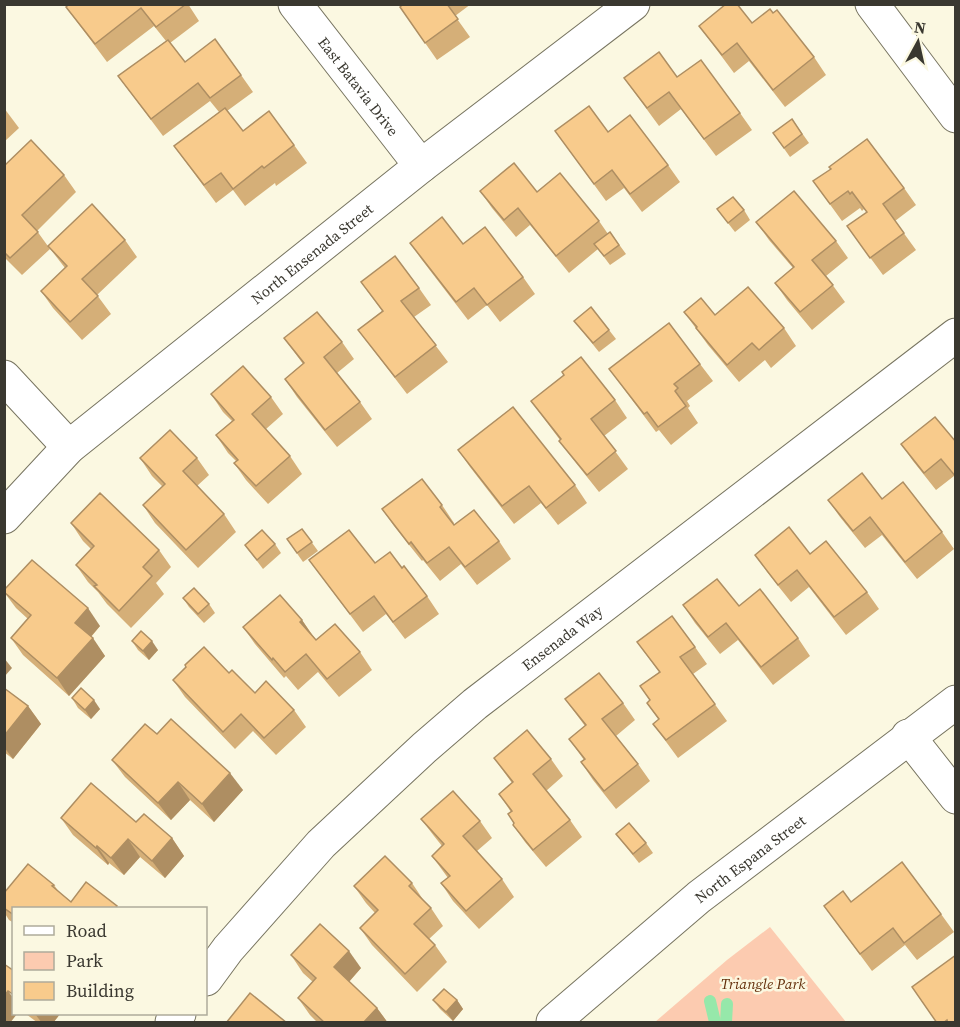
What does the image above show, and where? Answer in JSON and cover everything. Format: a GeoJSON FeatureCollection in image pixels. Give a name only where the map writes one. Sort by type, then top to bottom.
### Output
{"type":"FeatureCollection","features":[{"type":"Feature","properties":{"kind":"street","name":"East Batavia Drive"},"geometry":{"type":"LineString","coordinates":[[295,4],[421,166]]}},
{"type":"Feature","properties":{"kind":"street","name":"North Ensenada Street"},"geometry":{"type":"LineString","coordinates":[[4,517],[69,447],[421,166],[633,4]]}},
{"type":"Feature","properties":{"kind":"street"},"geometry":{"type":"LineString","coordinates":[[872,4],[956,116]]}},
{"type":"Feature","properties":{"kind":"street","name":"Ensenada Way"},"geometry":{"type":"LineString","coordinates":[[207,978],[228,949],[321,843],[475,704],[956,335]]}},
{"type":"Feature","properties":{"kind":"street"},"geometry":{"type":"LineString","coordinates":[[4,377],[69,447]]}},
{"type":"Feature","properties":{"kind":"street","name":"North Espana Street"},"geometry":{"type":"LineString","coordinates":[[553,1023],[699,897],[908,736],[956,702]]}},
{"type":"Feature","properties":{"kind":"street"},"geometry":{"type":"LineString","coordinates":[[908,736],[956,797]]}},
{"type":"Feature","properties":{"kind":"green space","name":"Triangle Park"},"geometry":{"type":"Polygon","coordinates":[[[770,927],[846,1022],[655,1022],[727,960],[770,927]]]}},
{"type":"Feature","properties":{"kind":"building"},"geometry":{"type":"Polygon","coordinates":[[[69,4],[186,4],[156,27],[141,8],[95,44],[66,7],[69,4]]]}},
{"type":"Feature","properties":{"kind":"building"},"geometry":{"type":"Polygon","coordinates":[[[403,4],[447,4],[458,19],[425,43],[400,7],[403,4]]]}},
{"type":"Feature","properties":{"kind":"building"},"geometry":{"type":"Polygon","coordinates":[[[726,4],[737,4],[752,23],[770,9],[773,13],[777,10],[814,57],[773,90],[737,43],[722,55],[699,26],[726,4]]]}},
{"type":"Feature","properties":{"kind":"building"},"geometry":{"type":"Polygon","coordinates":[[[215,39],[241,75],[210,98],[198,83],[151,119],[118,76],[168,40],[185,62],[215,39]]]}},
{"type":"Feature","properties":{"kind":"building"},"geometry":{"type":"Polygon","coordinates":[[[659,52],[677,77],[701,60],[740,113],[704,139],[669,92],[647,108],[624,78],[659,52]]]}},
{"type":"Feature","properties":{"kind":"building"},"geometry":{"type":"Polygon","coordinates":[[[589,106],[608,132],[630,115],[668,165],[630,194],[612,170],[594,184],[555,131],[589,106]]]}},
{"type":"Feature","properties":{"kind":"building"},"geometry":{"type":"Polygon","coordinates":[[[225,108],[243,131],[269,111],[294,145],[233,189],[221,173],[204,185],[174,146],[225,108]]]}},
{"type":"Feature","properties":{"kind":"building"},"geometry":{"type":"Polygon","coordinates":[[[792,119],[802,134],[784,148],[773,133],[792,119]]]}},
{"type":"Feature","properties":{"kind":"building"},"geometry":{"type":"Polygon","coordinates":[[[867,139],[904,188],[883,204],[904,233],[870,258],[847,226],[867,212],[852,192],[850,194],[848,191],[830,204],[813,181],[867,139]]]}},
{"type":"Feature","properties":{"kind":"building"},"geometry":{"type":"Polygon","coordinates":[[[31,140],[64,175],[22,215],[38,232],[10,258],[4,252],[4,166],[31,140]]]}},
{"type":"Feature","properties":{"kind":"building"},"geometry":{"type":"Polygon","coordinates":[[[514,163],[537,192],[560,173],[599,221],[556,256],[518,208],[504,220],[480,191],[514,163]]]}},
{"type":"Feature","properties":{"kind":"building"},"geometry":{"type":"Polygon","coordinates":[[[794,191],[836,241],[812,260],[833,285],[800,312],[775,283],[794,267],[756,222],[794,191]]]}},
{"type":"Feature","properties":{"kind":"building"},"geometry":{"type":"Polygon","coordinates":[[[733,197],[744,210],[728,223],[717,209],[733,197]]]}},
{"type":"Feature","properties":{"kind":"building"},"geometry":{"type":"Polygon","coordinates":[[[92,204],[125,240],[82,279],[98,296],[70,322],[41,291],[67,266],[48,246],[92,204]]]}},
{"type":"Feature","properties":{"kind":"building"},"geometry":{"type":"Polygon","coordinates":[[[442,217],[463,244],[485,227],[523,277],[487,305],[474,288],[456,302],[410,243],[442,217]]]}},
{"type":"Feature","properties":{"kind":"building"},"geometry":{"type":"Polygon","coordinates":[[[610,232],[619,245],[604,256],[594,244],[610,232]]]}},
{"type":"Feature","properties":{"kind":"building"},"geometry":{"type":"Polygon","coordinates":[[[395,256],[419,288],[401,301],[436,345],[395,377],[358,330],[383,311],[361,282],[395,256]]]}},
{"type":"Feature","properties":{"kind":"building"},"geometry":{"type":"Polygon","coordinates":[[[748,287],[784,328],[759,350],[752,343],[727,365],[684,312],[701,298],[715,315],[748,287]]]}},
{"type":"Feature","properties":{"kind":"building"},"geometry":{"type":"Polygon","coordinates":[[[591,307],[609,330],[593,343],[574,321],[591,307]]]}},
{"type":"Feature","properties":{"kind":"building"},"geometry":{"type":"Polygon","coordinates":[[[317,312],[342,342],[324,357],[360,402],[325,430],[285,379],[304,363],[284,338],[317,312]]]}},
{"type":"Feature","properties":{"kind":"building"},"geometry":{"type":"Polygon","coordinates":[[[669,323],[700,364],[674,384],[678,388],[675,391],[686,406],[658,427],[647,412],[644,414],[609,369],[669,323]]]}},
{"type":"Feature","properties":{"kind":"building"},"geometry":{"type":"Polygon","coordinates":[[[581,357],[615,400],[591,419],[616,451],[587,475],[559,441],[561,439],[531,401],[564,375],[562,372],[581,357]]]}},
{"type":"Feature","properties":{"kind":"building"},"geometry":{"type":"Polygon","coordinates":[[[243,366],[271,397],[252,414],[290,456],[256,486],[234,463],[238,460],[216,435],[234,420],[211,394],[243,366]]]}},
{"type":"Feature","properties":{"kind":"building"},"geometry":{"type":"Polygon","coordinates":[[[513,407],[575,485],[546,508],[529,486],[502,506],[458,450],[513,407]]]}},
{"type":"Feature","properties":{"kind":"building"},"geometry":{"type":"Polygon","coordinates":[[[935,417],[956,442],[956,477],[941,459],[924,473],[901,444],[935,417]]]}},
{"type":"Feature","properties":{"kind":"building"},"geometry":{"type":"Polygon","coordinates":[[[170,430],[197,458],[183,471],[224,514],[186,550],[143,505],[165,484],[140,458],[170,430]]]}},
{"type":"Feature","properties":{"kind":"building"},"geometry":{"type":"Polygon","coordinates":[[[862,473],[882,499],[903,482],[942,532],[905,562],[870,517],[853,531],[828,500],[862,473]]]}},
{"type":"Feature","properties":{"kind":"building"},"geometry":{"type":"Polygon","coordinates":[[[422,479],[454,525],[474,510],[499,541],[465,567],[449,547],[427,563],[382,509],[422,479]]]}},
{"type":"Feature","properties":{"kind":"building"},"geometry":{"type":"Polygon","coordinates":[[[100,493],[159,550],[143,567],[152,576],[119,611],[76,565],[94,546],[71,523],[100,493]]]}},
{"type":"Feature","properties":{"kind":"building"},"geometry":{"type":"Polygon","coordinates":[[[789,527],[810,554],[826,541],[867,592],[834,617],[797,570],[778,585],[755,555],[789,527]]]}},
{"type":"Feature","properties":{"kind":"building"},"geometry":{"type":"Polygon","coordinates":[[[302,529],[312,542],[297,553],[287,539],[302,529]]]}},
{"type":"Feature","properties":{"kind":"building"},"geometry":{"type":"Polygon","coordinates":[[[262,530],[275,544],[257,560],[245,545],[262,530]]]}},
{"type":"Feature","properties":{"kind":"building"},"geometry":{"type":"Polygon","coordinates":[[[349,530],[375,563],[390,552],[427,596],[393,622],[374,596],[350,614],[309,560],[349,530]]]}},
{"type":"Feature","properties":{"kind":"building"},"geometry":{"type":"Polygon","coordinates":[[[32,560],[88,608],[75,623],[93,638],[57,678],[11,638],[31,615],[4,590],[32,560]]]}},
{"type":"Feature","properties":{"kind":"building"},"geometry":{"type":"Polygon","coordinates":[[[717,579],[739,606],[760,589],[798,638],[761,667],[726,623],[708,637],[683,605],[717,579]]]}},
{"type":"Feature","properties":{"kind":"building"},"geometry":{"type":"Polygon","coordinates":[[[194,588],[209,604],[198,614],[183,598],[194,588]]]}},
{"type":"Feature","properties":{"kind":"building"},"geometry":{"type":"Polygon","coordinates":[[[280,595],[316,640],[335,624],[360,652],[327,679],[306,654],[285,672],[243,627],[280,595]]]}},
{"type":"Feature","properties":{"kind":"building"},"geometry":{"type":"Polygon","coordinates":[[[672,616],[695,647],[680,657],[715,704],[666,740],[653,724],[659,719],[647,703],[650,700],[640,686],[660,672],[637,642],[672,616]]]}},
{"type":"Feature","properties":{"kind":"building"},"geometry":{"type":"Polygon","coordinates":[[[141,631],[152,641],[143,651],[132,641],[141,631]]]}},
{"type":"Feature","properties":{"kind":"building"},"geometry":{"type":"Polygon","coordinates":[[[204,647],[229,673],[232,670],[255,693],[266,681],[294,710],[264,738],[241,714],[223,732],[173,680],[204,647]]]}},
{"type":"Feature","properties":{"kind":"building"},"geometry":{"type":"Polygon","coordinates":[[[599,673],[623,703],[602,719],[638,764],[604,791],[581,762],[585,759],[569,739],[586,725],[565,699],[599,673]]]}},
{"type":"Feature","properties":{"kind":"building"},"geometry":{"type":"Polygon","coordinates":[[[4,688],[28,706],[4,736],[4,688]]]}},
{"type":"Feature","properties":{"kind":"building"},"geometry":{"type":"Polygon","coordinates":[[[81,688],[94,700],[85,710],[72,698],[81,688]]]}},
{"type":"Feature","properties":{"kind":"building"},"geometry":{"type":"Polygon","coordinates":[[[171,719],[230,773],[202,804],[178,782],[158,803],[112,760],[145,724],[157,734],[171,719]]]}},
{"type":"Feature","properties":{"kind":"building"},"geometry":{"type":"Polygon","coordinates":[[[527,730],[551,759],[533,774],[570,820],[533,850],[513,825],[508,814],[512,811],[499,794],[513,782],[494,758],[527,730]]]}},
{"type":"Feature","properties":{"kind":"building"},"geometry":{"type":"Polygon","coordinates":[[[91,783],[136,822],[144,814],[172,838],[152,861],[128,839],[111,858],[61,818],[91,783]]]}},
{"type":"Feature","properties":{"kind":"building"},"geometry":{"type":"Polygon","coordinates":[[[453,791],[480,821],[463,836],[502,879],[466,911],[441,883],[450,876],[432,856],[444,844],[421,819],[453,791]]]}},
{"type":"Feature","properties":{"kind":"building"},"geometry":{"type":"Polygon","coordinates":[[[629,823],[646,843],[633,854],[616,834],[629,823]]]}},
{"type":"Feature","properties":{"kind":"building"},"geometry":{"type":"Polygon","coordinates":[[[385,856],[412,883],[409,886],[431,908],[414,924],[435,945],[405,974],[360,928],[378,910],[354,886],[385,856]]]}},
{"type":"Feature","properties":{"kind":"building"},"geometry":{"type":"Polygon","coordinates":[[[902,862],[941,914],[904,943],[893,928],[860,954],[824,906],[843,891],[851,902],[902,862]]]}},
{"type":"Feature","properties":{"kind":"building"},"geometry":{"type":"Polygon","coordinates":[[[28,864],[71,902],[86,882],[117,906],[12,907],[12,914],[4,908],[4,893],[28,864]]]}},
{"type":"Feature","properties":{"kind":"building"},"geometry":{"type":"Polygon","coordinates":[[[320,924],[349,951],[334,967],[377,1008],[363,1023],[325,1023],[298,998],[316,978],[291,955],[320,924]]]}},
{"type":"Feature","properties":{"kind":"building"},"geometry":{"type":"Polygon","coordinates":[[[956,955],[956,1023],[948,1023],[947,1020],[937,1023],[912,987],[956,955]]]}},
{"type":"Feature","properties":{"kind":"building"},"geometry":{"type":"Polygon","coordinates":[[[4,964],[12,970],[12,994],[8,991],[4,996],[4,964]]]}},
{"type":"Feature","properties":{"kind":"building"},"geometry":{"type":"Polygon","coordinates":[[[444,989],[457,1000],[446,1012],[433,1000],[444,989]]]}},
{"type":"Feature","properties":{"kind":"building"},"geometry":{"type":"Polygon","coordinates":[[[250,993],[287,1023],[226,1023],[250,993]]]}},
{"type":"Feature","properties":{"kind":"waterway"},"geometry":{"type":"LineString","coordinates":[[710,1001],[715,1022]]}},
{"type":"Feature","properties":{"kind":"waterway"},"geometry":{"type":"LineString","coordinates":[[726,1022],[727,1004]]}}]}
